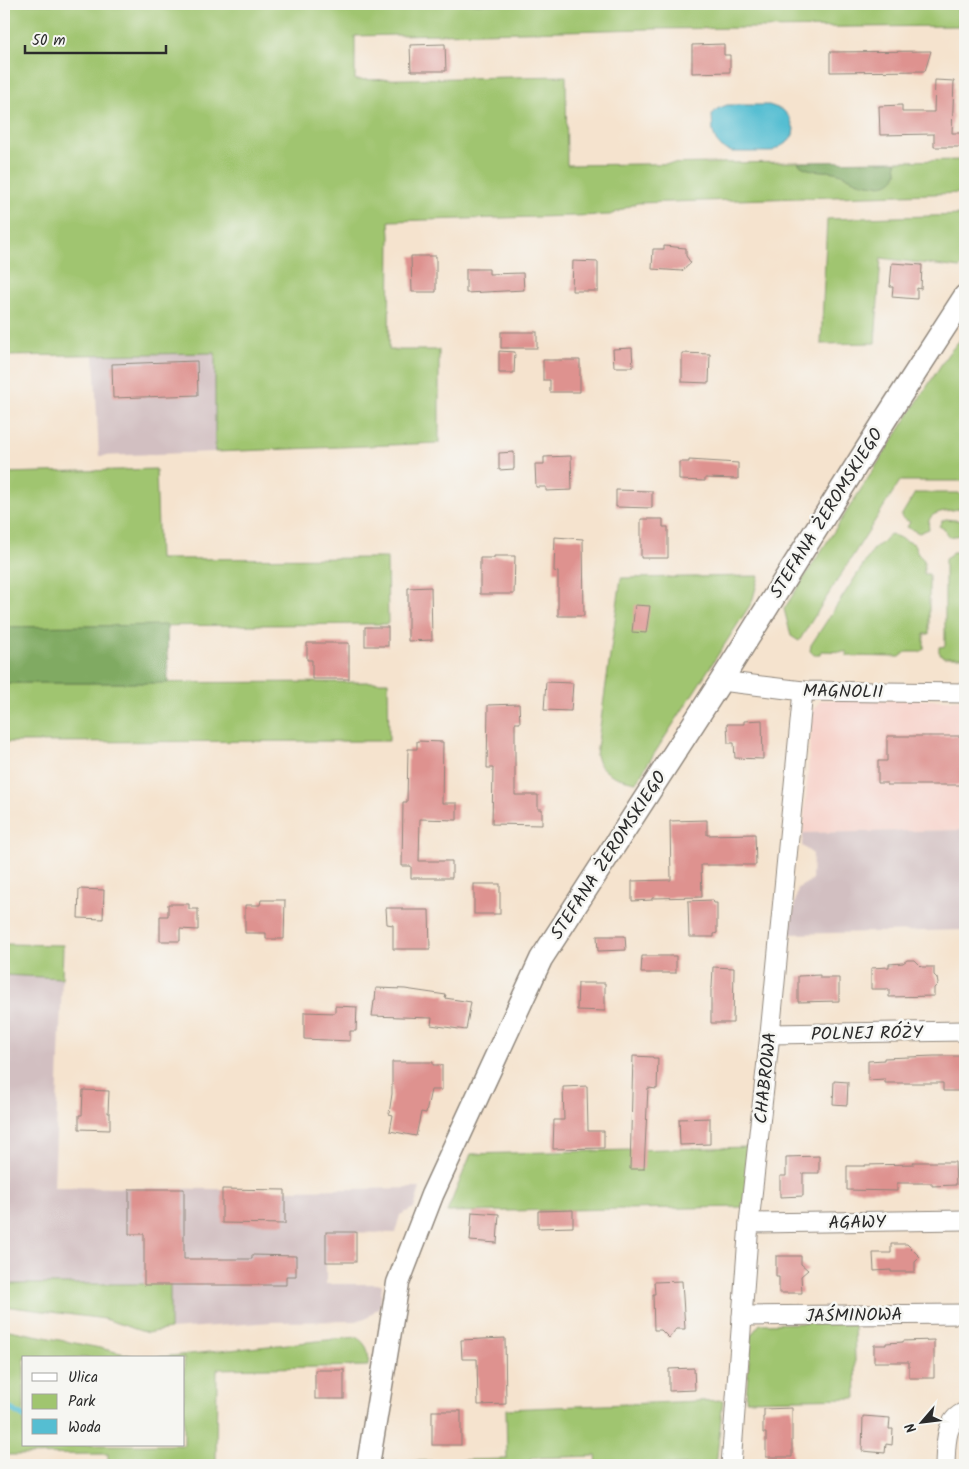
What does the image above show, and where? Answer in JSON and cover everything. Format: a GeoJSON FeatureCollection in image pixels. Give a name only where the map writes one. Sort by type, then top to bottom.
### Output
{"type":"FeatureCollection","features":[{"type":"Feature","properties":{"kind":"street","name":"STEFANA ŻEROMSKIEGO"},"geometry":{"type":"LineString","coordinates":[[368,1465],[398,1283],[432,1195],[541,959],[721,681],[965,296]]}},
{"type":"Feature","properties":{"kind":"street","name":"MAGNOLII"},"geometry":{"type":"LineString","coordinates":[[721,681],[803,691],[965,693]]}},
{"type":"Feature","properties":{"kind":"street","name":"CHABROWA"},"geometry":{"type":"LineString","coordinates":[[731,1465],[749,1223],[770,1034],[803,691]]}},
{"type":"Feature","properties":{"kind":"street","name":"POLNEJ RÓŻY"},"geometry":{"type":"LineString","coordinates":[[770,1034],[965,1031]]}},
{"type":"Feature","properties":{"kind":"street","name":"AGAWY"},"geometry":{"type":"LineString","coordinates":[[749,1223],[965,1220]]}},
{"type":"Feature","properties":{"kind":"street","name":"JAŚMINOWA"},"geometry":{"type":"LineString","coordinates":[[742,1316],[965,1314]]}},
{"type":"Feature","properties":{"kind":"street"},"geometry":{"type":"LineString","coordinates":[[945,1465],[947,1435],[955,1418],[965,1412]]}},
{"type":"Feature","properties":{"kind":"shaded area"},"geometry":{"type":"Polygon","coordinates":[[[216,353],[215,452],[99,456],[94,354],[216,353]]]}},
{"type":"Feature","properties":{"kind":"shaded area"},"geometry":{"type":"Polygon","coordinates":[[[821,700],[965,700],[965,830],[803,833],[813,710],[821,700]]]}},
{"type":"Feature","properties":{"kind":"shaded area"},"geometry":{"type":"Polygon","coordinates":[[[965,830],[965,930],[789,934],[798,888],[812,880],[813,854],[802,846],[803,833],[965,830]]]}},
{"type":"Feature","properties":{"kind":"shaded area"},"geometry":{"type":"Polygon","coordinates":[[[4,975],[62,978],[54,1187],[285,1190],[420,1188],[414,1208],[400,1215],[395,1233],[326,1232],[326,1284],[382,1284],[380,1306],[368,1317],[356,1321],[272,1322],[170,1329],[170,1284],[4,1284],[4,975]]]}},
{"type":"Feature","properties":{"kind":"green space"},"geometry":{"type":"Polygon","coordinates":[[[4,4],[958,4],[959,26],[647,29],[355,36],[355,80],[566,76],[567,165],[798,162],[801,166],[812,170],[838,172],[858,182],[897,173],[896,161],[965,160],[965,193],[637,203],[610,215],[389,221],[389,350],[439,350],[439,443],[215,452],[215,353],[4,356],[4,4]]]}},
{"type":"Feature","properties":{"kind":"green space"},"geometry":{"type":"Polygon","coordinates":[[[896,161],[897,173],[895,178],[891,182],[880,185],[861,183],[833,172],[811,170],[798,162],[896,161]]]}},
{"type":"Feature","properties":{"kind":"green space"},"geometry":{"type":"Polygon","coordinates":[[[965,215],[965,259],[960,268],[881,258],[875,343],[821,344],[827,219],[965,215]]]}},
{"type":"Feature","properties":{"kind":"green space"},"geometry":{"type":"Polygon","coordinates":[[[965,334],[965,481],[900,481],[799,641],[791,636],[784,609],[948,354],[965,334]]]}},
{"type":"Feature","properties":{"kind":"green space"},"geometry":{"type":"Polygon","coordinates":[[[156,469],[159,559],[387,558],[388,624],[4,627],[4,473],[156,469]]]}},
{"type":"Feature","properties":{"kind":"green space"},"geometry":{"type":"Polygon","coordinates":[[[915,493],[959,493],[964,499],[964,507],[935,514],[929,522],[929,529],[919,533],[907,527],[910,522],[901,516],[915,493]]]}},
{"type":"Feature","properties":{"kind":"green space"},"geometry":{"type":"Polygon","coordinates":[[[946,519],[963,521],[963,532],[961,535],[948,537],[944,529],[939,526],[946,519]]]}},
{"type":"Feature","properties":{"kind":"green space"},"geometry":{"type":"Polygon","coordinates":[[[891,534],[914,544],[918,554],[924,560],[924,574],[929,574],[929,634],[924,634],[924,649],[920,652],[906,652],[900,657],[847,656],[847,652],[821,651],[820,655],[814,655],[810,651],[811,645],[875,547],[891,534]]]}},
{"type":"Feature","properties":{"kind":"green space"},"geometry":{"type":"Polygon","coordinates":[[[952,552],[965,552],[965,657],[943,657],[939,652],[939,647],[945,646],[945,559],[952,552]]]}},
{"type":"Feature","properties":{"kind":"green space"},"geometry":{"type":"Polygon","coordinates":[[[759,576],[752,602],[636,782],[617,777],[606,771],[596,755],[621,578],[759,576]]]}},
{"type":"Feature","properties":{"kind":"green space"},"geometry":{"type":"Polygon","coordinates":[[[167,625],[168,683],[4,683],[4,627],[167,625]]]}},
{"type":"Feature","properties":{"kind":"green space"},"geometry":{"type":"Polygon","coordinates":[[[388,682],[389,741],[4,742],[4,683],[388,682]]]}},
{"type":"Feature","properties":{"kind":"green space"},"geometry":{"type":"Polygon","coordinates":[[[4,944],[63,945],[62,978],[4,975],[4,944]]]}},
{"type":"Feature","properties":{"kind":"green space"},"geometry":{"type":"Polygon","coordinates":[[[750,1147],[745,1207],[447,1212],[471,1154],[750,1147]]]}},
{"type":"Feature","properties":{"kind":"green space"},"geometry":{"type":"Polygon","coordinates":[[[4,1284],[170,1284],[170,1329],[147,1333],[105,1319],[4,1306],[4,1284]]]}},
{"type":"Feature","properties":{"kind":"green space"},"geometry":{"type":"Polygon","coordinates":[[[854,1322],[856,1398],[746,1400],[751,1335],[760,1324],[854,1322]]]}},
{"type":"Feature","properties":{"kind":"green space"},"geometry":{"type":"Polygon","coordinates":[[[4,1329],[133,1356],[22,1356],[22,1446],[185,1446],[185,1356],[171,1356],[357,1337],[367,1350],[368,1366],[217,1369],[216,1465],[108,1465],[108,1454],[4,1455],[4,1329]]]}},
{"type":"Feature","properties":{"kind":"green space"},"geometry":{"type":"Polygon","coordinates":[[[723,1400],[716,1465],[597,1465],[596,1456],[531,1458],[531,1465],[385,1465],[386,1462],[507,1459],[506,1409],[723,1400]]]}},
{"type":"Feature","properties":{"kind":"water"},"geometry":{"type":"Polygon","coordinates":[[[727,105],[769,105],[783,110],[790,118],[794,129],[793,135],[788,142],[771,152],[732,152],[722,148],[716,141],[713,132],[712,115],[717,109],[727,105]]]}},
{"type":"Feature","properties":{"kind":"building"},"geometry":{"type":"Polygon","coordinates":[[[445,44],[446,71],[411,71],[410,45],[445,44]]]}},
{"type":"Feature","properties":{"kind":"building"},"geometry":{"type":"Polygon","coordinates":[[[724,44],[724,55],[730,55],[730,72],[692,73],[692,45],[724,44]]]}},
{"type":"Feature","properties":{"kind":"building"},"geometry":{"type":"Polygon","coordinates":[[[931,51],[925,71],[830,72],[830,52],[931,51]]]}},
{"type":"Feature","properties":{"kind":"building"},"geometry":{"type":"Polygon","coordinates":[[[935,80],[954,81],[952,133],[965,133],[965,147],[934,147],[934,134],[880,135],[879,106],[902,105],[902,112],[934,112],[935,80]]]}},
{"type":"Feature","properties":{"kind":"building"},"geometry":{"type":"Polygon","coordinates":[[[664,246],[686,248],[686,256],[691,263],[682,271],[652,269],[653,249],[664,249],[664,246]]]}},
{"type":"Feature","properties":{"kind":"building"},"geometry":{"type":"Polygon","coordinates":[[[411,256],[436,256],[436,292],[412,292],[411,256]]]}},
{"type":"Feature","properties":{"kind":"building"},"geometry":{"type":"Polygon","coordinates":[[[573,261],[598,262],[598,291],[572,291],[573,261]]]}},
{"type":"Feature","properties":{"kind":"building"},"geometry":{"type":"Polygon","coordinates":[[[892,263],[922,265],[921,289],[917,288],[917,299],[892,297],[893,287],[890,287],[892,263]]]}},
{"type":"Feature","properties":{"kind":"building"},"geometry":{"type":"Polygon","coordinates":[[[466,269],[489,269],[489,274],[523,273],[524,290],[466,293],[466,269]]]}},
{"type":"Feature","properties":{"kind":"building"},"geometry":{"type":"Polygon","coordinates":[[[501,332],[537,332],[537,348],[501,348],[501,332]]]}},
{"type":"Feature","properties":{"kind":"building"},"geometry":{"type":"Polygon","coordinates":[[[632,348],[633,367],[614,367],[613,349],[632,348]]]}},
{"type":"Feature","properties":{"kind":"building"},"geometry":{"type":"Polygon","coordinates":[[[499,351],[515,352],[514,373],[499,373],[499,351]]]}},
{"type":"Feature","properties":{"kind":"building"},"geometry":{"type":"Polygon","coordinates":[[[682,353],[710,354],[709,383],[682,382],[682,353]]]}},
{"type":"Feature","properties":{"kind":"building"},"geometry":{"type":"Polygon","coordinates":[[[543,360],[580,360],[580,392],[550,392],[550,380],[543,380],[543,360]]]}},
{"type":"Feature","properties":{"kind":"building"},"geometry":{"type":"Polygon","coordinates":[[[197,361],[198,395],[113,398],[112,364],[197,361]]]}},
{"type":"Feature","properties":{"kind":"building"},"geometry":{"type":"Polygon","coordinates":[[[514,452],[514,469],[499,470],[499,453],[514,452]]]}},
{"type":"Feature","properties":{"kind":"building"},"geometry":{"type":"Polygon","coordinates":[[[571,456],[572,490],[546,491],[546,487],[536,487],[535,464],[544,464],[544,457],[571,456]]]}},
{"type":"Feature","properties":{"kind":"building"},"geometry":{"type":"Polygon","coordinates":[[[689,460],[738,463],[738,479],[705,478],[705,481],[679,480],[679,462],[689,462],[689,460]]]}},
{"type":"Feature","properties":{"kind":"building"},"geometry":{"type":"Polygon","coordinates":[[[616,490],[652,491],[652,508],[616,507],[616,490]]]}},
{"type":"Feature","properties":{"kind":"building"},"geometry":{"type":"Polygon","coordinates":[[[641,519],[663,519],[663,527],[668,527],[668,558],[641,558],[641,519]]]}},
{"type":"Feature","properties":{"kind":"building"},"geometry":{"type":"Polygon","coordinates":[[[555,537],[583,539],[584,616],[558,616],[558,572],[554,571],[555,537]]]}},
{"type":"Feature","properties":{"kind":"building"},"geometry":{"type":"Polygon","coordinates":[[[494,556],[515,556],[514,594],[480,594],[480,558],[494,558],[494,556]]]}},
{"type":"Feature","properties":{"kind":"building"},"geometry":{"type":"Polygon","coordinates":[[[431,587],[432,640],[408,641],[408,588],[431,587]]]}},
{"type":"Feature","properties":{"kind":"building"},"geometry":{"type":"Polygon","coordinates":[[[635,605],[650,606],[646,633],[632,632],[635,605]]]}},
{"type":"Feature","properties":{"kind":"building"},"geometry":{"type":"Polygon","coordinates":[[[365,627],[388,627],[388,646],[365,646],[365,627]]]}},
{"type":"Feature","properties":{"kind":"building"},"geometry":{"type":"Polygon","coordinates":[[[307,643],[349,643],[349,679],[312,679],[312,660],[307,660],[307,643]]]}},
{"type":"Feature","properties":{"kind":"building"},"geometry":{"type":"Polygon","coordinates":[[[546,682],[573,683],[571,711],[544,710],[546,682]]]}},
{"type":"Feature","properties":{"kind":"building"},"geometry":{"type":"Polygon","coordinates":[[[519,704],[520,723],[515,723],[515,795],[538,795],[538,809],[542,809],[542,825],[492,824],[493,768],[487,768],[488,705],[519,704]]]}},
{"type":"Feature","properties":{"kind":"building"},"geometry":{"type":"Polygon","coordinates":[[[762,720],[763,759],[735,758],[734,743],[728,743],[727,724],[744,724],[744,721],[762,720]]]}},
{"type":"Feature","properties":{"kind":"building"},"geometry":{"type":"Polygon","coordinates":[[[887,736],[965,736],[965,785],[887,785],[887,783],[878,783],[878,761],[887,761],[887,736]]]}},
{"type":"Feature","properties":{"kind":"building"},"geometry":{"type":"Polygon","coordinates":[[[417,741],[443,742],[442,803],[457,803],[457,820],[420,819],[419,861],[452,861],[452,878],[411,878],[411,866],[402,866],[403,802],[407,802],[408,749],[417,749],[417,741]]]}},
{"type":"Feature","properties":{"kind":"building"},"geometry":{"type":"Polygon","coordinates":[[[707,820],[707,835],[755,834],[756,865],[701,865],[702,897],[652,898],[652,900],[632,901],[632,881],[671,880],[670,821],[707,820]]]}},
{"type":"Feature","properties":{"kind":"building"},"geometry":{"type":"Polygon","coordinates":[[[474,884],[500,884],[500,914],[474,914],[474,884]]]}},
{"type":"Feature","properties":{"kind":"building"},"geometry":{"type":"Polygon","coordinates":[[[79,889],[104,890],[103,919],[78,918],[79,889]]]}},
{"type":"Feature","properties":{"kind":"building"},"geometry":{"type":"Polygon","coordinates":[[[261,900],[285,900],[284,939],[266,939],[266,933],[245,933],[245,905],[260,905],[261,900]]]}},
{"type":"Feature","properties":{"kind":"building"},"geometry":{"type":"Polygon","coordinates":[[[713,900],[714,903],[717,903],[717,933],[714,934],[714,937],[689,937],[688,901],[713,900]]]}},
{"type":"Feature","properties":{"kind":"building"},"geometry":{"type":"Polygon","coordinates":[[[168,904],[189,904],[189,909],[198,909],[198,930],[180,929],[180,941],[160,941],[160,916],[168,916],[168,904]]]}},
{"type":"Feature","properties":{"kind":"building"},"geometry":{"type":"Polygon","coordinates":[[[386,908],[429,910],[430,949],[393,949],[393,925],[387,924],[386,908]]]}},
{"type":"Feature","properties":{"kind":"building"},"geometry":{"type":"Polygon","coordinates":[[[597,936],[625,936],[626,950],[598,951],[597,936]]]}},
{"type":"Feature","properties":{"kind":"building"},"geometry":{"type":"Polygon","coordinates":[[[642,956],[676,956],[676,973],[641,973],[642,956]]]}},
{"type":"Feature","properties":{"kind":"building"},"geometry":{"type":"Polygon","coordinates":[[[907,960],[915,960],[922,967],[934,967],[934,975],[937,978],[938,984],[934,988],[934,996],[889,997],[889,989],[871,989],[871,968],[889,967],[889,964],[903,963],[907,960]]]}},
{"type":"Feature","properties":{"kind":"building"},"geometry":{"type":"Polygon","coordinates":[[[713,967],[734,968],[733,1023],[711,1023],[713,967]]]}},
{"type":"Feature","properties":{"kind":"building"},"geometry":{"type":"Polygon","coordinates":[[[820,975],[820,978],[839,978],[839,1001],[798,1002],[798,976],[820,975]]]}},
{"type":"Feature","properties":{"kind":"building"},"geometry":{"type":"Polygon","coordinates":[[[578,983],[605,983],[605,1011],[577,1010],[578,983]]]}},
{"type":"Feature","properties":{"kind":"building"},"geometry":{"type":"Polygon","coordinates":[[[376,988],[405,989],[446,995],[445,998],[471,1002],[466,1030],[431,1025],[432,1018],[372,1016],[376,988]]]}},
{"type":"Feature","properties":{"kind":"building"},"geometry":{"type":"Polygon","coordinates":[[[335,1006],[357,1007],[356,1031],[350,1031],[350,1041],[304,1039],[304,1012],[335,1013],[335,1006]]]}},
{"type":"Feature","properties":{"kind":"building"},"geometry":{"type":"Polygon","coordinates":[[[633,1056],[658,1058],[657,1089],[648,1088],[644,1169],[630,1169],[633,1056]]]}},
{"type":"Feature","properties":{"kind":"building"},"geometry":{"type":"Polygon","coordinates":[[[965,1056],[965,1091],[943,1091],[943,1083],[885,1083],[885,1079],[868,1080],[868,1061],[884,1060],[884,1058],[965,1056]]]}},
{"type":"Feature","properties":{"kind":"building"},"geometry":{"type":"Polygon","coordinates":[[[392,1062],[433,1062],[433,1065],[442,1065],[442,1090],[431,1090],[426,1113],[421,1112],[416,1136],[390,1131],[393,1115],[389,1114],[392,1094],[392,1062]]]}},
{"type":"Feature","properties":{"kind":"building"},"geometry":{"type":"Polygon","coordinates":[[[834,1081],[848,1082],[847,1105],[833,1104],[834,1081]]]}},
{"type":"Feature","properties":{"kind":"building"},"geometry":{"type":"Polygon","coordinates":[[[587,1086],[588,1131],[604,1131],[604,1148],[553,1149],[554,1120],[564,1120],[563,1087],[587,1086]]]}},
{"type":"Feature","properties":{"kind":"building"},"geometry":{"type":"Polygon","coordinates":[[[83,1090],[109,1091],[108,1113],[110,1113],[110,1130],[79,1129],[79,1115],[82,1115],[83,1090]]]}},
{"type":"Feature","properties":{"kind":"building"},"geometry":{"type":"Polygon","coordinates":[[[710,1118],[710,1144],[680,1145],[679,1119],[710,1118]]]}},
{"type":"Feature","properties":{"kind":"building"},"geometry":{"type":"Polygon","coordinates":[[[819,1156],[819,1173],[803,1173],[803,1196],[780,1197],[780,1176],[786,1176],[786,1157],[819,1156]]]}},
{"type":"Feature","properties":{"kind":"building"},"geometry":{"type":"Polygon","coordinates":[[[913,1162],[955,1162],[956,1185],[932,1186],[932,1183],[897,1183],[897,1191],[847,1190],[847,1166],[914,1164],[913,1162]]]}},
{"type":"Feature","properties":{"kind":"building"},"geometry":{"type":"Polygon","coordinates":[[[129,1189],[184,1189],[184,1259],[252,1259],[252,1255],[296,1256],[296,1276],[286,1276],[286,1285],[144,1285],[144,1234],[129,1234],[129,1189]]]}},
{"type":"Feature","properties":{"kind":"building"},"geometry":{"type":"Polygon","coordinates":[[[222,1189],[285,1190],[285,1224],[222,1223],[222,1189]]]}},
{"type":"Feature","properties":{"kind":"building"},"geometry":{"type":"Polygon","coordinates":[[[573,1210],[573,1227],[538,1228],[538,1211],[573,1210]]]}},
{"type":"Feature","properties":{"kind":"building"},"geometry":{"type":"Polygon","coordinates":[[[472,1212],[499,1214],[497,1243],[470,1241],[472,1212]]]}},
{"type":"Feature","properties":{"kind":"building"},"geometry":{"type":"Polygon","coordinates":[[[326,1232],[356,1232],[356,1262],[326,1262],[326,1232]]]}},
{"type":"Feature","properties":{"kind":"building"},"geometry":{"type":"Polygon","coordinates":[[[891,1244],[907,1244],[920,1257],[915,1262],[915,1272],[874,1271],[873,1253],[891,1253],[891,1244]]]}},
{"type":"Feature","properties":{"kind":"building"},"geometry":{"type":"Polygon","coordinates":[[[776,1256],[801,1256],[801,1264],[808,1270],[801,1276],[802,1293],[779,1293],[779,1277],[776,1277],[776,1256]]]}},
{"type":"Feature","properties":{"kind":"building"},"geometry":{"type":"Polygon","coordinates":[[[682,1281],[685,1329],[676,1329],[669,1338],[661,1330],[654,1330],[654,1282],[682,1281]]]}},
{"type":"Feature","properties":{"kind":"building"},"geometry":{"type":"Polygon","coordinates":[[[505,1338],[506,1404],[478,1405],[477,1359],[462,1359],[461,1340],[505,1338]]]}},
{"type":"Feature","properties":{"kind":"building"},"geometry":{"type":"Polygon","coordinates":[[[934,1340],[934,1378],[909,1378],[909,1362],[874,1362],[874,1345],[886,1345],[886,1343],[903,1341],[934,1340]]]}},
{"type":"Feature","properties":{"kind":"building"},"geometry":{"type":"Polygon","coordinates":[[[694,1368],[695,1390],[669,1391],[669,1369],[694,1368]]]}},
{"type":"Feature","properties":{"kind":"building"},"geometry":{"type":"Polygon","coordinates":[[[315,1370],[344,1370],[344,1399],[315,1399],[315,1370]]]}},
{"type":"Feature","properties":{"kind":"building"},"geometry":{"type":"Polygon","coordinates":[[[792,1408],[792,1457],[766,1457],[766,1433],[763,1433],[764,1409],[792,1408]]]}},
{"type":"Feature","properties":{"kind":"building"},"geometry":{"type":"Polygon","coordinates":[[[432,1411],[461,1411],[461,1445],[432,1445],[432,1411]]]}},
{"type":"Feature","properties":{"kind":"building"},"geometry":{"type":"Polygon","coordinates":[[[863,1416],[890,1418],[889,1429],[893,1429],[892,1445],[886,1444],[885,1453],[862,1451],[863,1416]]]}},
{"type":"Feature","properties":{"kind":"waterway"},"geometry":{"type":"LineString","coordinates":[[4,1405],[22,1416]]}}]}
